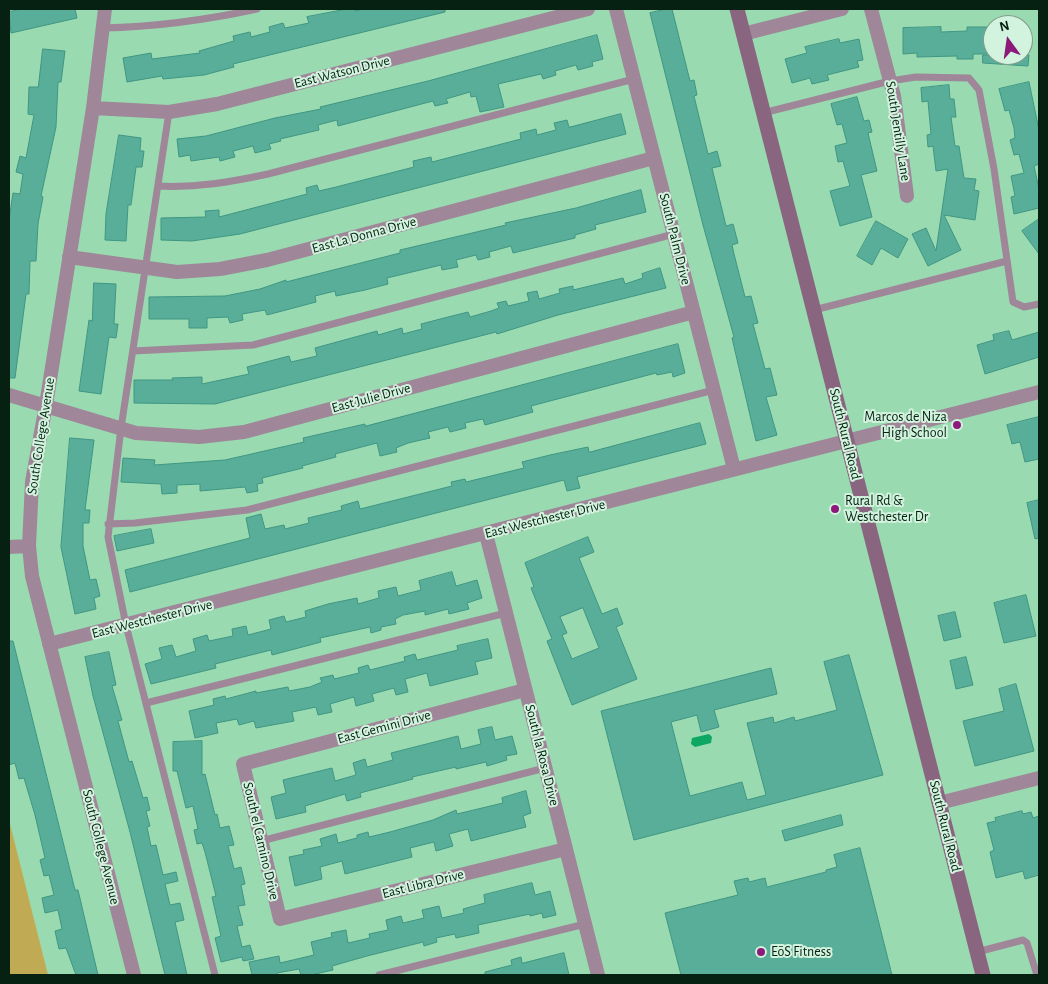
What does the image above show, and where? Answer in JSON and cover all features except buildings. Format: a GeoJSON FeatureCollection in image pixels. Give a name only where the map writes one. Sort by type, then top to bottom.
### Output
{"type":"FeatureCollection","features":[{"type":"Feature","properties":{"kind":"main road","name":"South Rural Road"},"geometry":{"type":"LineString","coordinates":[[737,9],[983,975]]}},
{"type":"Feature","properties":{"kind":"street","name":"South College Avenue"},"geometry":{"type":"LineString","coordinates":[[105,9],[93,108],[32,482],[29,546],[32,576],[134,975]]}},
{"type":"Feature","properties":{"kind":"street","name":"East Watson Drive"},"geometry":{"type":"LineString","coordinates":[[93,108],[169,112],[217,104],[588,9]]}},
{"type":"Feature","properties":{"kind":"street","name":"South Palm Drive"},"geometry":{"type":"LineString","coordinates":[[616,9],[734,469]]}},
{"type":"Feature","properties":{"kind":"street"},"geometry":{"type":"LineString","coordinates":[[743,34],[842,9]]}},
{"type":"Feature","properties":{"kind":"street","name":"South Jentilly Lane"},"geometry":{"type":"LineString","coordinates":[[872,9],[897,114],[907,196]]}},
{"type":"Feature","properties":{"kind":"street","name":"East La Donna Drive"},"geometry":{"type":"LineString","coordinates":[[69,256],[176,272],[220,269],[267,260],[654,158]]}},
{"type":"Feature","properties":{"kind":"street","name":"East Julie Drive"},"geometry":{"type":"LineString","coordinates":[[9,395],[136,433],[199,437],[244,432],[694,312]]}},
{"type":"Feature","properties":{"kind":"street","name":"East Westchester Drive"},"geometry":{"type":"LineString","coordinates":[[50,644],[1039,392]]}},
{"type":"Feature","properties":{"kind":"street","name":"South la Rosa Drive"},"geometry":{"type":"LineString","coordinates":[[486,534],[598,975]]}},
{"type":"Feature","properties":{"kind":"street"},"geometry":{"type":"LineString","coordinates":[[9,547],[29,546]]}},
{"type":"Feature","properties":{"kind":"street","name":"East Gemini Drive"},"geometry":{"type":"LineString","coordinates":[[243,764],[525,690]]}},
{"type":"Feature","properties":{"kind":"street","name":"South el Camino Drive"},"geometry":{"type":"LineString","coordinates":[[243,764],[280,919]]}},
{"type":"Feature","properties":{"kind":"street"},"geometry":{"type":"LineString","coordinates":[[939,802],[1039,778]]}},
{"type":"Feature","properties":{"kind":"street","name":"East Libra Drive"},"geometry":{"type":"LineString","coordinates":[[280,919],[566,849]]}},
{"type":"Feature","properties":{"kind":"lane"},"geometry":{"type":"LineString","coordinates":[[103,28],[147,27],[197,21],[257,9]]}},
{"type":"Feature","properties":{"kind":"lane"},"geometry":{"type":"LineString","coordinates":[[763,113],[890,81],[916,78],[969,78],[978,90],[994,169],[1013,302],[1024,307],[1039,304]]}},
{"type":"Feature","properties":{"kind":"lane"},"geometry":{"type":"LineString","coordinates":[[158,186],[217,185],[268,174],[634,79]]}},
{"type":"Feature","properties":{"kind":"lane"},"geometry":{"type":"LineString","coordinates":[[169,112],[121,428],[108,524],[108,537],[126,625],[214,975]]}},
{"type":"Feature","properties":{"kind":"lane"},"geometry":{"type":"LineString","coordinates":[[133,351],[253,345],[674,234]]}},
{"type":"Feature","properties":{"kind":"lane"},"geometry":{"type":"LineString","coordinates":[[814,310],[1007,261]]}},
{"type":"Feature","properties":{"kind":"lane"},"geometry":{"type":"LineString","coordinates":[[108,524],[135,523],[246,510],[714,390]]}},
{"type":"Feature","properties":{"kind":"lane"},"geometry":{"type":"LineString","coordinates":[[146,703],[506,613]]}},
{"type":"Feature","properties":{"kind":"lane"},"geometry":{"type":"LineString","coordinates":[[261,841],[545,768]]}},
{"type":"Feature","properties":{"kind":"lane"},"geometry":{"type":"LineString","coordinates":[[379,975],[585,924]]}},
{"type":"Feature","properties":{"kind":"lane"},"geometry":{"type":"LineString","coordinates":[[977,952],[1023,940],[1027,943],[1037,975]]}},
{"type":"Feature","properties":{"kind":"shaded area"},"geometry":{"type":"Polygon","coordinates":[[[709,734],[712,737],[711,743],[695,747],[691,744],[692,738],[709,734]]]}},
{"type":"Feature","properties":{"kind":"shaded area"},"geometry":{"type":"Polygon","coordinates":[[[9,820],[48,975],[9,975],[9,820]]]}},
{"type":"Feature","properties":{"kind":"place","name":"Marcos de Niza High School"},"geometry":{"type":"Point","coordinates":[957,425]}},
{"type":"Feature","properties":{"kind":"place","name":"Rural Rd & Westchester Dr"},"geometry":{"type":"Point","coordinates":[835,509]}},
{"type":"Feature","properties":{"kind":"place","name":"EōS Fitness"},"geometry":{"type":"Point","coordinates":[761,952]}}]}
